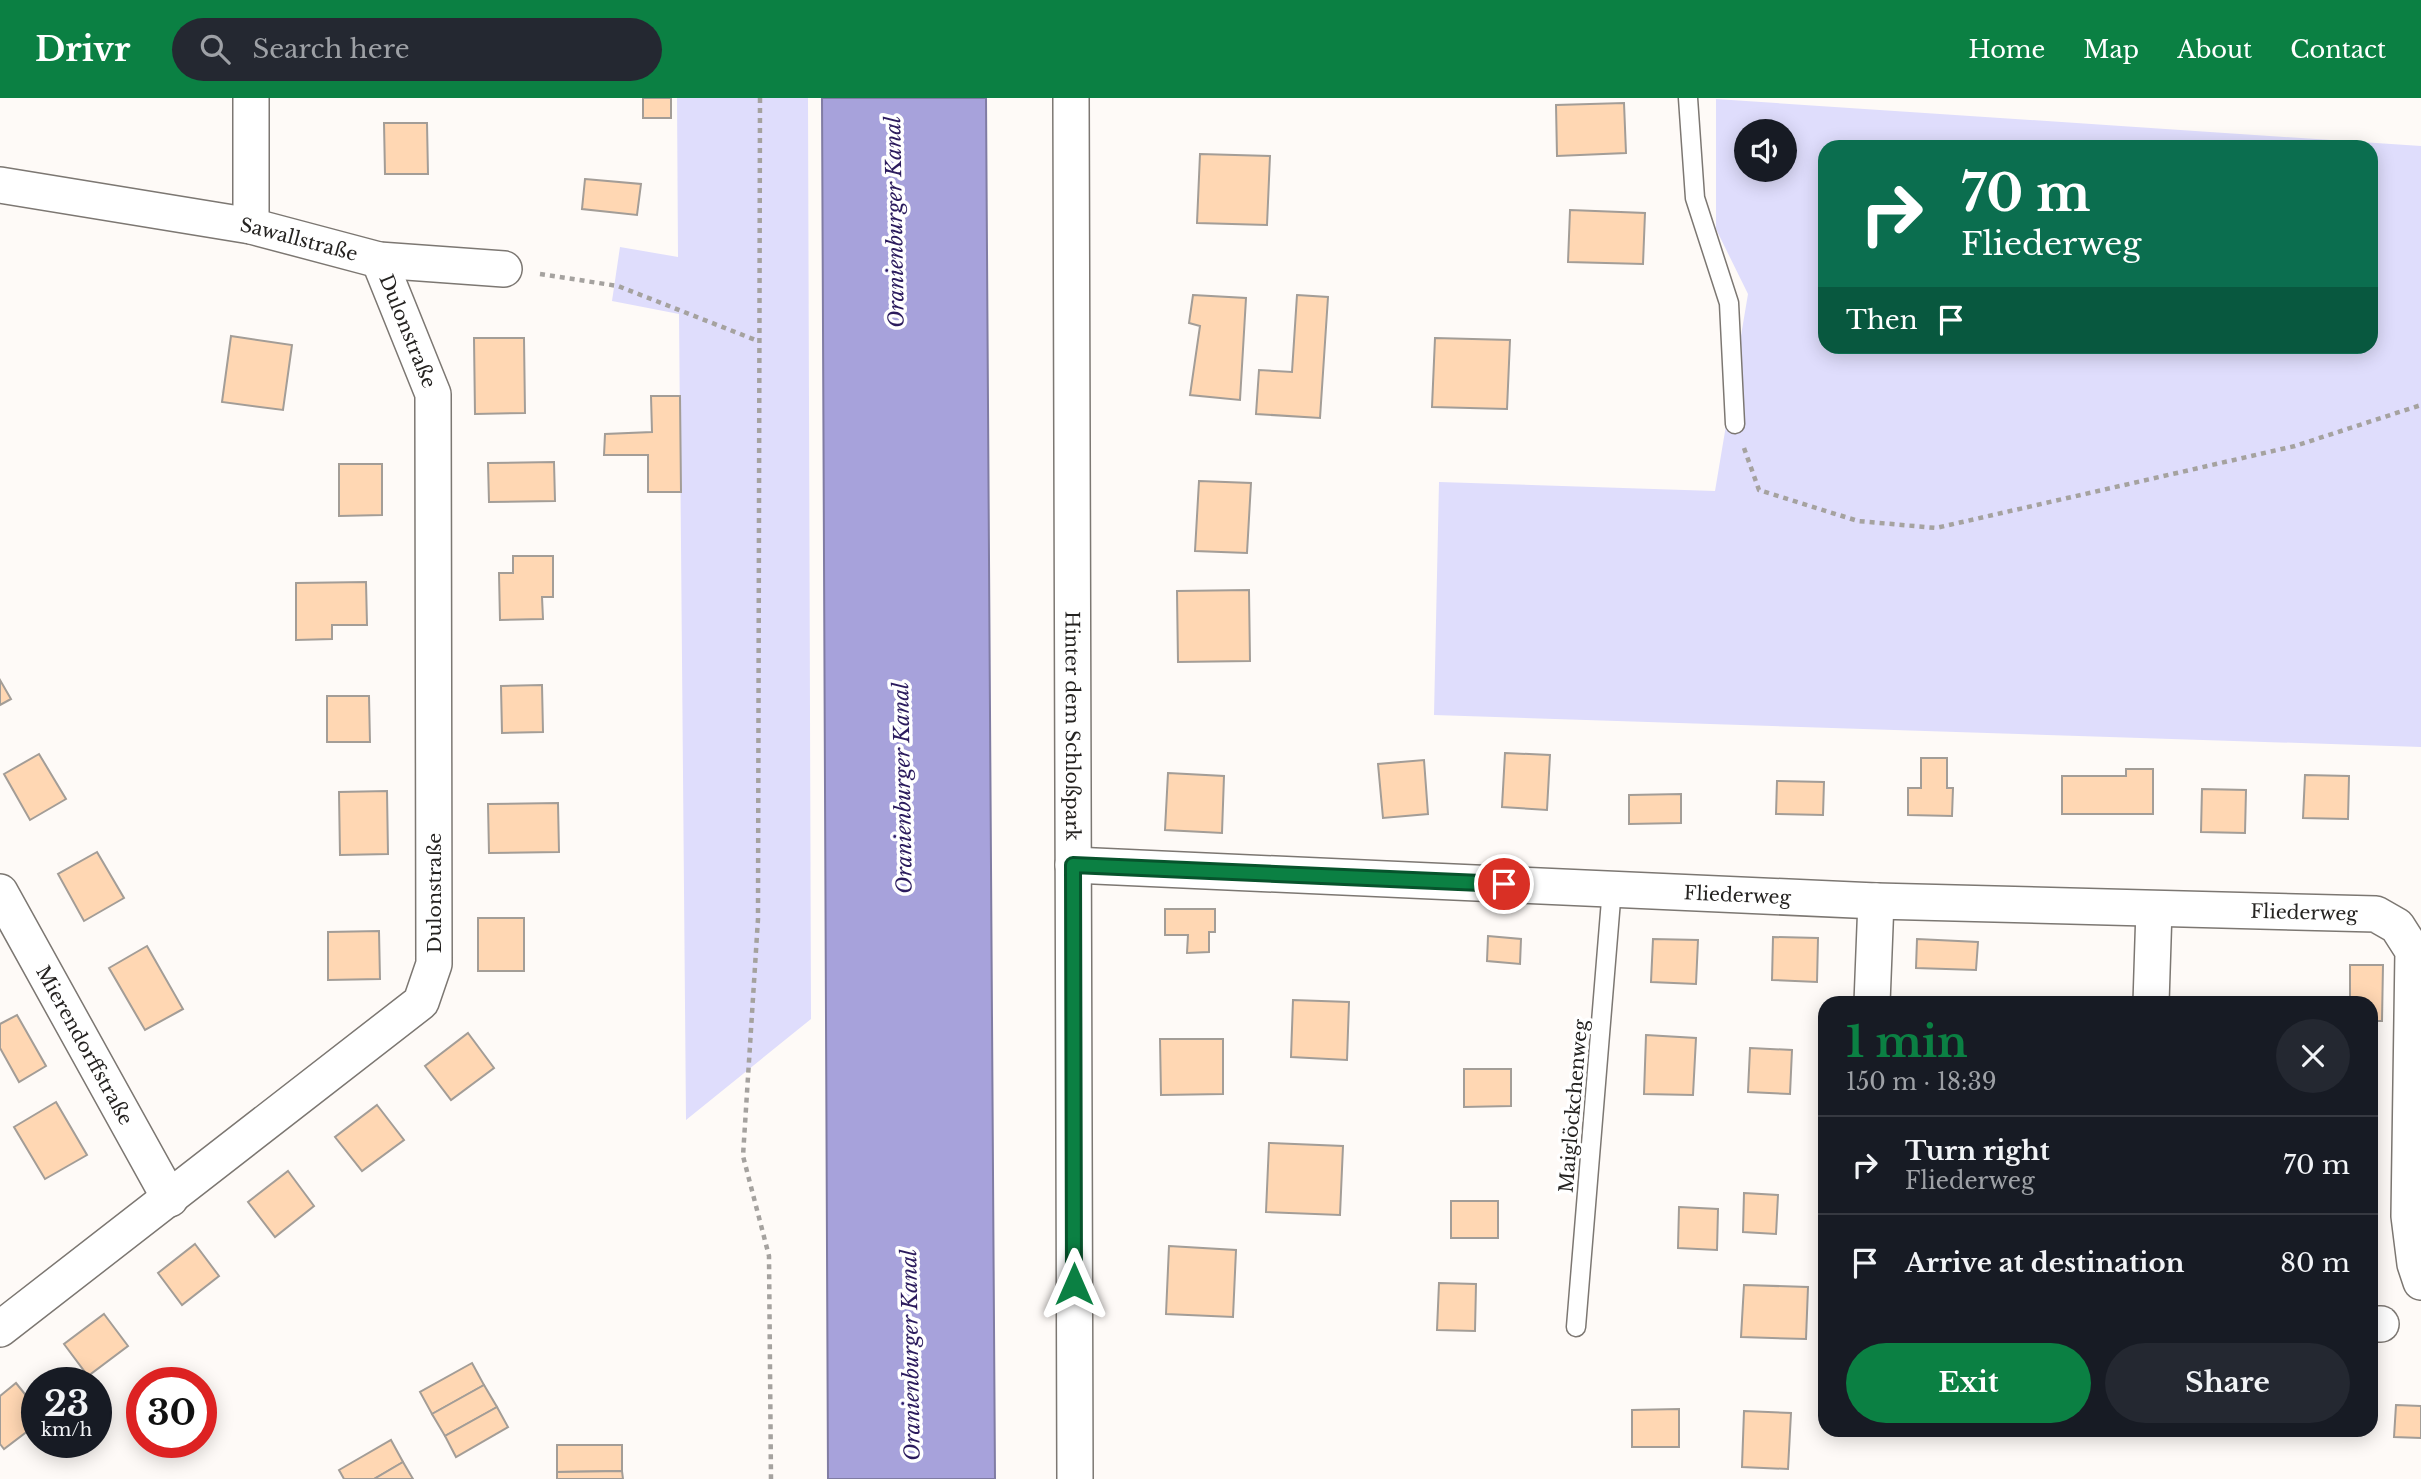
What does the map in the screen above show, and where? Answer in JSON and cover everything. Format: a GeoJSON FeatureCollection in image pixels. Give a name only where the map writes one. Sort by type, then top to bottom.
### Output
{"type":"FeatureCollection","features":[{"type":"Feature","properties":{"kind":"street"},"geometry":{"type":"LineString","coordinates":[[251,98],[251,226]]}},
{"type":"Feature","properties":{"kind":"street","name":"Hinter dem Schloßpark"},"geometry":{"type":"LineString","coordinates":[[1071,98],[1074,1479]]}},
{"type":"Feature","properties":{"kind":"street","name":"Sawallstraße"},"geometry":{"type":"LineString","coordinates":[[0,185],[251,226],[379,260],[504,269]]}},
{"type":"Feature","properties":{"kind":"street","name":"Dulonstraße"},"geometry":{"type":"LineString","coordinates":[[0,1329],[421,1002],[434,964],[433,394],[379,260]]}},
{"type":"Feature","properties":{"kind":"street","name":"Fliederweg"},"geometry":{"type":"LineString","coordinates":[[1073,865],[1876,901],[2375,914],[2398,926],[2413,951],[2409,1216],[2415,1264],[2421,1282]]}},
{"type":"Feature","properties":{"kind":"street","name":"Mierendorffstraße"},"geometry":{"type":"LineString","coordinates":[[0,892],[170,1199]]}},
{"type":"Feature","properties":{"kind":"street"},"geometry":{"type":"LineString","coordinates":[[1872,996],[1876,901]]}},
{"type":"Feature","properties":{"kind":"street"},"geometry":{"type":"LineString","coordinates":[[2151,996],[2154,909]]}},
{"type":"Feature","properties":{"kind":"lane"},"geometry":{"type":"LineString","coordinates":[[1688,98],[1695,198],[1728,303],[1735,424]]}},
{"type":"Feature","properties":{"kind":"lane","name":"Maiglöckchenweg"},"geometry":{"type":"LineString","coordinates":[[1576,1327],[1612,888]]}},
{"type":"Feature","properties":{"kind":"path"},"geometry":{"type":"LineString","coordinates":[[760,98],[758,919],[743,1156],[769,1256],[771,1479]]}},
{"type":"Feature","properties":{"kind":"path"},"geometry":{"type":"LineString","coordinates":[[504,269],[618,286],[758,341]]}},
{"type":"Feature","properties":{"kind":"path"},"geometry":{"type":"LineString","coordinates":[[1735,424],[1759,490],[1858,521],[1936,528],[2295,446],[2421,405]]}},
{"type":"Feature","properties":{"kind":"shaded area"},"geometry":{"type":"Polygon","coordinates":[[[677,98],[808,98],[811,1019],[686,1120],[679,314],[612,301],[620,247],[678,257],[677,98]]]}},
{"type":"Feature","properties":{"kind":"shaded area"},"geometry":{"type":"Polygon","coordinates":[[[1716,99],[2331,140],[1818,140],[1818,354],[2378,354],[2378,143],[2421,146],[2421,747],[1434,715],[1439,482],[1715,491],[1748,294],[1716,229],[1716,99]]]}},
{"type":"Feature","properties":{"kind":"water","name":"Oranienburger Kanal"},"geometry":{"type":"Polygon","coordinates":[[[822,98],[986,98],[995,1479],[828,1479],[822,98]]]}},
{"type":"Feature","properties":{"kind":"building"},"geometry":{"type":"Polygon","coordinates":[[[643,98],[671,98],[671,118],[643,118],[643,98]]]}},
{"type":"Feature","properties":{"kind":"building"},"geometry":{"type":"Polygon","coordinates":[[[1624,103],[1626,153],[1557,156],[1556,105],[1624,103]]]}},
{"type":"Feature","properties":{"kind":"building"},"geometry":{"type":"Polygon","coordinates":[[[384,123],[427,123],[428,174],[385,174],[384,123]]]}},
{"type":"Feature","properties":{"kind":"building"},"geometry":{"type":"Polygon","coordinates":[[[1200,154],[1270,156],[1267,225],[1197,223],[1200,154]]]}},
{"type":"Feature","properties":{"kind":"building"},"geometry":{"type":"Polygon","coordinates":[[[585,179],[641,184],[637,215],[582,209],[585,179]]]}},
{"type":"Feature","properties":{"kind":"building"},"geometry":{"type":"Polygon","coordinates":[[[1570,210],[1645,213],[1643,264],[1568,262],[1570,210]]]}},
{"type":"Feature","properties":{"kind":"building"},"geometry":{"type":"Polygon","coordinates":[[[1193,295],[1246,298],[1240,400],[1190,395],[1200,326],[1189,323],[1193,295]]]}},
{"type":"Feature","properties":{"kind":"building"},"geometry":{"type":"Polygon","coordinates":[[[1297,295],[1328,297],[1320,418],[1256,414],[1259,370],[1292,372],[1297,295]]]}},
{"type":"Feature","properties":{"kind":"building"},"geometry":{"type":"Polygon","coordinates":[[[231,336],[292,345],[283,410],[222,402],[231,336]]]}},
{"type":"Feature","properties":{"kind":"building"},"geometry":{"type":"Polygon","coordinates":[[[474,338],[524,338],[525,413],[475,414],[474,338]]]}},
{"type":"Feature","properties":{"kind":"building"},"geometry":{"type":"Polygon","coordinates":[[[1435,338],[1510,340],[1507,409],[1432,407],[1435,338]]]}},
{"type":"Feature","properties":{"kind":"building"},"geometry":{"type":"Polygon","coordinates":[[[651,396],[680,396],[681,492],[648,492],[648,455],[604,455],[605,434],[652,432],[651,396]]]}},
{"type":"Feature","properties":{"kind":"building"},"geometry":{"type":"Polygon","coordinates":[[[554,462],[555,501],[489,502],[488,463],[554,462]]]}},
{"type":"Feature","properties":{"kind":"building"},"geometry":{"type":"Polygon","coordinates":[[[339,464],[382,464],[382,515],[339,516],[339,464]]]}},
{"type":"Feature","properties":{"kind":"building"},"geometry":{"type":"Polygon","coordinates":[[[1199,481],[1251,483],[1247,553],[1195,551],[1199,481]]]}},
{"type":"Feature","properties":{"kind":"building"},"geometry":{"type":"Polygon","coordinates":[[[513,556],[553,556],[553,597],[542,597],[543,619],[500,620],[499,573],[513,573],[513,556]]]}},
{"type":"Feature","properties":{"kind":"building"},"geometry":{"type":"Polygon","coordinates":[[[366,582],[367,625],[332,625],[332,639],[296,640],[296,583],[366,582]]]}},
{"type":"Feature","properties":{"kind":"building"},"geometry":{"type":"Polygon","coordinates":[[[1249,590],[1250,661],[1178,662],[1177,591],[1249,590]]]}},
{"type":"Feature","properties":{"kind":"building"},"geometry":{"type":"Polygon","coordinates":[[[0,680],[11,699],[0,705],[0,680]]]}},
{"type":"Feature","properties":{"kind":"building"},"geometry":{"type":"Polygon","coordinates":[[[542,685],[543,732],[502,733],[501,686],[542,685]]]}},
{"type":"Feature","properties":{"kind":"building"},"geometry":{"type":"Polygon","coordinates":[[[327,696],[369,696],[370,742],[327,742],[327,696]]]}},
{"type":"Feature","properties":{"kind":"building"},"geometry":{"type":"Polygon","coordinates":[[[1505,753],[1550,755],[1547,810],[1502,807],[1505,753]]]}},
{"type":"Feature","properties":{"kind":"building"},"geometry":{"type":"Polygon","coordinates":[[[39,754],[66,799],[30,820],[4,774],[39,754]]]}},
{"type":"Feature","properties":{"kind":"building"},"geometry":{"type":"Polygon","coordinates":[[[1921,758],[1947,758],[1947,788],[1953,788],[1952,816],[1908,815],[1908,788],[1921,788],[1921,758]]]}},
{"type":"Feature","properties":{"kind":"building"},"geometry":{"type":"Polygon","coordinates":[[[1424,760],[1428,814],[1383,818],[1378,764],[1424,760]]]}},
{"type":"Feature","properties":{"kind":"building"},"geometry":{"type":"Polygon","coordinates":[[[2126,769],[2153,769],[2153,814],[2062,814],[2062,776],[2126,776],[2126,769]]]}},
{"type":"Feature","properties":{"kind":"building"},"geometry":{"type":"Polygon","coordinates":[[[1168,773],[1224,776],[1222,833],[1165,830],[1168,773]]]}},
{"type":"Feature","properties":{"kind":"building"},"geometry":{"type":"Polygon","coordinates":[[[2305,775],[2349,776],[2348,819],[2303,818],[2305,775]]]}},
{"type":"Feature","properties":{"kind":"building"},"geometry":{"type":"Polygon","coordinates":[[[1777,781],[1824,782],[1823,815],[1776,814],[1777,781]]]}},
{"type":"Feature","properties":{"kind":"building"},"geometry":{"type":"Polygon","coordinates":[[[2202,789],[2246,790],[2245,833],[2201,832],[2202,789]]]}},
{"type":"Feature","properties":{"kind":"building"},"geometry":{"type":"Polygon","coordinates":[[[387,791],[388,854],[340,855],[339,792],[387,791]]]}},
{"type":"Feature","properties":{"kind":"building"},"geometry":{"type":"Polygon","coordinates":[[[1681,794],[1681,823],[1629,824],[1629,795],[1681,794]]]}},
{"type":"Feature","properties":{"kind":"building"},"geometry":{"type":"Polygon","coordinates":[[[558,803],[559,852],[489,853],[488,804],[558,803]]]}},
{"type":"Feature","properties":{"kind":"building"},"geometry":{"type":"Polygon","coordinates":[[[97,852],[124,898],[84,921],[58,874],[97,852]]]}},
{"type":"Feature","properties":{"kind":"building"},"geometry":{"type":"Polygon","coordinates":[[[1165,909],[1215,909],[1215,932],[1209,932],[1209,952],[1187,953],[1188,935],[1165,935],[1165,909]]]}},
{"type":"Feature","properties":{"kind":"building"},"geometry":{"type":"Polygon","coordinates":[[[478,918],[524,918],[524,971],[478,971],[478,918]]]}},
{"type":"Feature","properties":{"kind":"building"},"geometry":{"type":"Polygon","coordinates":[[[379,931],[380,979],[328,980],[328,932],[379,931]]]}},
{"type":"Feature","properties":{"kind":"building"},"geometry":{"type":"Polygon","coordinates":[[[1488,936],[1521,939],[1520,964],[1487,961],[1488,936]]]}},
{"type":"Feature","properties":{"kind":"building"},"geometry":{"type":"Polygon","coordinates":[[[1773,937],[1818,938],[1817,982],[1772,980],[1773,937]]]}},
{"type":"Feature","properties":{"kind":"building"},"geometry":{"type":"Polygon","coordinates":[[[1653,939],[1698,940],[1696,984],[1651,982],[1653,939]]]}},
{"type":"Feature","properties":{"kind":"building"},"geometry":{"type":"Polygon","coordinates":[[[1917,939],[1978,942],[1976,970],[1916,968],[1917,939]]]}},
{"type":"Feature","properties":{"kind":"building"},"geometry":{"type":"Polygon","coordinates":[[[147,946],[183,1009],[145,1030],[109,968],[147,946]]]}},
{"type":"Feature","properties":{"kind":"building"},"geometry":{"type":"Polygon","coordinates":[[[2350,965],[2383,965],[2382,1021],[2378,1021],[2378,996],[2350,996],[2350,965]]]}},
{"type":"Feature","properties":{"kind":"building"},"geometry":{"type":"Polygon","coordinates":[[[1293,1000],[1349,1002],[1347,1060],[1291,1057],[1293,1000]]]}},
{"type":"Feature","properties":{"kind":"building"},"geometry":{"type":"Polygon","coordinates":[[[17,1015],[46,1066],[19,1082],[0,1048],[0,1024],[17,1015]]]}},
{"type":"Feature","properties":{"kind":"building"},"geometry":{"type":"Polygon","coordinates":[[[468,1033],[494,1068],[451,1100],[425,1066],[468,1033]]]}},
{"type":"Feature","properties":{"kind":"building"},"geometry":{"type":"Polygon","coordinates":[[[1646,1035],[1696,1038],[1693,1095],[1644,1094],[1646,1035]]]}},
{"type":"Feature","properties":{"kind":"building"},"geometry":{"type":"Polygon","coordinates":[[[1160,1039],[1223,1039],[1223,1094],[1161,1095],[1160,1039]]]}},
{"type":"Feature","properties":{"kind":"building"},"geometry":{"type":"Polygon","coordinates":[[[1750,1048],[1792,1050],[1790,1094],[1748,1092],[1750,1048]]]}},
{"type":"Feature","properties":{"kind":"building"},"geometry":{"type":"Polygon","coordinates":[[[1464,1069],[1511,1069],[1511,1106],[1464,1107],[1464,1069]]]}},
{"type":"Feature","properties":{"kind":"building"},"geometry":{"type":"Polygon","coordinates":[[[56,1102],[87,1155],[45,1179],[14,1127],[56,1102]]]}},
{"type":"Feature","properties":{"kind":"building"},"geometry":{"type":"Polygon","coordinates":[[[377,1105],[404,1140],[362,1171],[335,1137],[377,1105]]]}},
{"type":"Feature","properties":{"kind":"building"},"geometry":{"type":"Polygon","coordinates":[[[1269,1143],[1343,1146],[1340,1215],[1266,1212],[1269,1143]]]}},
{"type":"Feature","properties":{"kind":"building"},"geometry":{"type":"Polygon","coordinates":[[[288,1171],[314,1206],[275,1237],[248,1202],[288,1171]]]}},
{"type":"Feature","properties":{"kind":"building"},"geometry":{"type":"Polygon","coordinates":[[[1744,1193],[1778,1195],[1776,1234],[1743,1232],[1744,1193]]]}},
{"type":"Feature","properties":{"kind":"building"},"geometry":{"type":"Polygon","coordinates":[[[1451,1201],[1498,1201],[1498,1238],[1451,1238],[1451,1201]]]}},
{"type":"Feature","properties":{"kind":"building"},"geometry":{"type":"Polygon","coordinates":[[[1679,1207],[1718,1209],[1717,1250],[1678,1248],[1679,1207]]]}},
{"type":"Feature","properties":{"kind":"building"},"geometry":{"type":"Polygon","coordinates":[[[195,1244],[219,1276],[182,1305],[158,1273],[195,1244]]]}},
{"type":"Feature","properties":{"kind":"building"},"geometry":{"type":"Polygon","coordinates":[[[1169,1246],[1236,1250],[1233,1317],[1166,1314],[1169,1246]]]}},
{"type":"Feature","properties":{"kind":"building"},"geometry":{"type":"Polygon","coordinates":[[[1439,1283],[1476,1284],[1475,1331],[1437,1330],[1439,1283]]]}},
{"type":"Feature","properties":{"kind":"building"},"geometry":{"type":"Polygon","coordinates":[[[1744,1285],[1808,1287],[1806,1339],[1741,1337],[1744,1285]]]}},
{"type":"Feature","properties":{"kind":"building"},"geometry":{"type":"Polygon","coordinates":[[[104,1314],[128,1346],[100,1367],[81,1367],[64,1344],[104,1314]]]}},
{"type":"Feature","properties":{"kind":"building"},"geometry":{"type":"Polygon","coordinates":[[[472,1363],[484,1385],[432,1414],[420,1392],[472,1363]]]}},
{"type":"Feature","properties":{"kind":"building"},"geometry":{"type":"Polygon","coordinates":[[[16,1383],[21,1389],[21,1436],[4,1449],[0,1444],[0,1396],[16,1383]]]}},
{"type":"Feature","properties":{"kind":"building"},"geometry":{"type":"Polygon","coordinates":[[[484,1385],[497,1407],[445,1436],[432,1414],[484,1385]]]}},
{"type":"Feature","properties":{"kind":"building"},"geometry":{"type":"Polygon","coordinates":[[[2396,1405],[2421,1406],[2421,1438],[2394,1437],[2396,1405]]]}},
{"type":"Feature","properties":{"kind":"building"},"geometry":{"type":"Polygon","coordinates":[[[497,1407],[508,1427],[456,1457],[445,1436],[497,1407]]]}},
{"type":"Feature","properties":{"kind":"building"},"geometry":{"type":"Polygon","coordinates":[[[1679,1409],[1679,1447],[1632,1447],[1632,1410],[1679,1409]]]}},
{"type":"Feature","properties":{"kind":"building"},"geometry":{"type":"Polygon","coordinates":[[[1744,1411],[1791,1413],[1788,1469],[1742,1467],[1744,1411]]]}},
{"type":"Feature","properties":{"kind":"building"},"geometry":{"type":"Polygon","coordinates":[[[391,1440],[403,1462],[374,1479],[344,1479],[339,1470],[391,1440]]]}},
{"type":"Feature","properties":{"kind":"building"},"geometry":{"type":"Polygon","coordinates":[[[557,1445],[622,1445],[622,1471],[557,1472],[557,1445]]]}},
{"type":"Feature","properties":{"kind":"building"},"geometry":{"type":"Polygon","coordinates":[[[403,1462],[413,1479],[374,1479],[403,1462]]]}},
{"type":"Feature","properties":{"kind":"building"},"geometry":{"type":"Polygon","coordinates":[[[622,1471],[623,1479],[557,1479],[557,1472],[622,1471]]]}},
{"type":"Feature","properties":{"kind":"route"},"geometry":{"type":"LineString","coordinates":[[1074,1284],[1073,865],[1504,884]]}}]}
